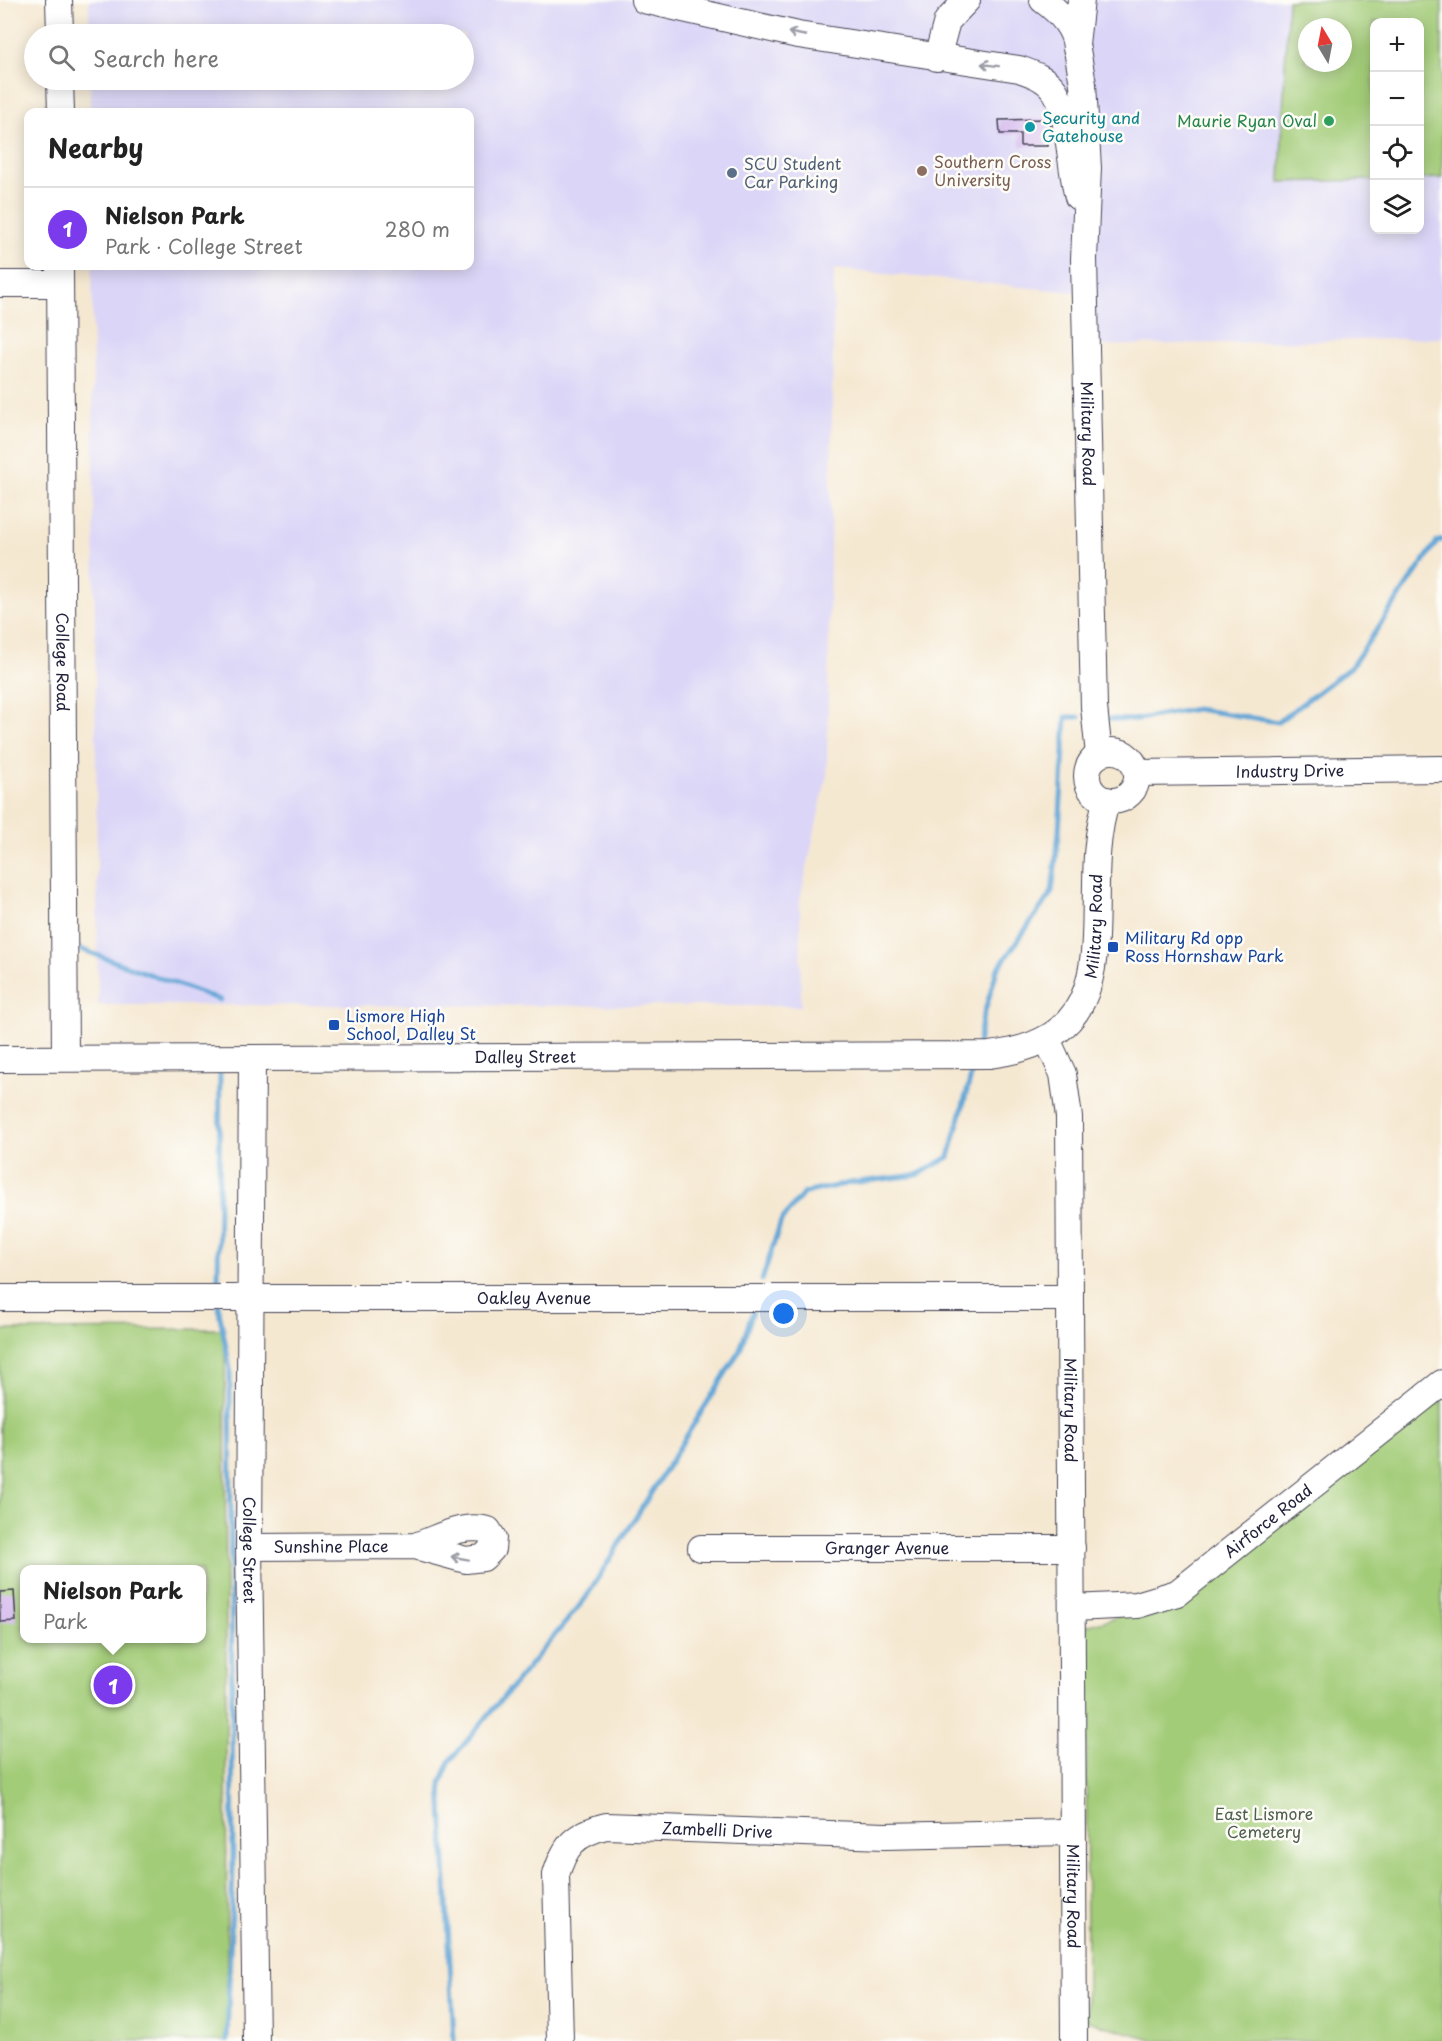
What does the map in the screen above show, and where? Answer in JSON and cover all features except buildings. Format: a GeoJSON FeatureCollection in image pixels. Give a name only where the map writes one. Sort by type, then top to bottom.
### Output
{"type":"FeatureCollection","features":[{"type":"Feature","properties":{"kind":"street"},"geometry":{"type":"LineString","coordinates":[[59,0],[60,24]]}},
{"type":"Feature","properties":{"kind":"street"},"geometry":{"type":"LineString","coordinates":[[644,0],[798,35],[1019,69],[1059,80],[1068,77],[1073,68],[1081,0]]}},
{"type":"Feature","properties":{"kind":"street"},"geometry":{"type":"LineString","coordinates":[[937,58],[947,21],[968,0]]}},
{"type":"Feature","properties":{"kind":"street"},"geometry":{"type":"LineString","coordinates":[[1043,0],[1059,13],[1070,29],[1076,44],[1083,84],[1088,168],[1083,220]]}},
{"type":"Feature","properties":{"kind":"street"},"geometry":{"type":"LineString","coordinates":[[1036,74],[1051,86],[1061,103],[1071,170],[1083,220]]}},
{"type":"Feature","properties":{"kind":"street"},"geometry":{"type":"LineString","coordinates":[[60,90],[61,108]]}},
{"type":"Feature","properties":{"kind":"street","name":"Military Road"},"geometry":{"type":"LineString","coordinates":[[1083,220],[1094,707],[1099,755]]}},
{"type":"Feature","properties":{"kind":"street"},"geometry":{"type":"LineString","coordinates":[[0,284],[60,275]]}},
{"type":"Feature","properties":{"kind":"street","name":"College Road"},"geometry":{"type":"LineString","coordinates":[[60,275],[64,1059]]}},
{"type":"Feature","properties":{"kind":"street"},"geometry":{"type":"LineString","coordinates":[[1113,751],[1120,752],[1132,760],[1137,773],[1134,788],[1129,795],[1122,799],[1107,800],[1099,797],[1089,784],[1089,768],[1099,755],[1113,751]]}},
{"type":"Feature","properties":{"kind":"street","name":"Industry Drive"},"geometry":{"type":"LineString","coordinates":[[1137,773],[1442,769]]}},
{"type":"Feature","properties":{"kind":"street","name":"Military Road"},"geometry":{"type":"LineString","coordinates":[[1074,2041],[1069,1117],[1063,1074],[1047,1038],[1061,1028],[1076,1011],[1092,974],[1096,845],[1099,822],[1107,800]]}},
{"type":"Feature","properties":{"kind":"street","name":"Dalley Street"},"geometry":{"type":"LineString","coordinates":[[0,1059],[989,1055],[1030,1047],[1047,1038]]}},
{"type":"Feature","properties":{"kind":"street","name":"College Street"},"geometry":{"type":"LineString","coordinates":[[231,1058],[252,1298],[249,1547],[256,2041]]}},
{"type":"Feature","properties":{"kind":"street","name":"Oakley Avenue"},"geometry":{"type":"LineString","coordinates":[[0,1298],[1069,1298]]}},
{"type":"Feature","properties":{"kind":"street","name":"Airforce Road"},"geometry":{"type":"LineString","coordinates":[[1073,1608],[1137,1605],[1177,1593],[1442,1383]]}},
{"type":"Feature","properties":{"kind":"street","name":"Sunshine Place"},"geometry":{"type":"LineString","coordinates":[[249,1547],[415,1546]]}},
{"type":"Feature","properties":{"kind":"street","name":"Granger Avenue"},"geometry":{"type":"LineString","coordinates":[[701,1548],[1072,1548]]}},
{"type":"Feature","properties":{"kind":"street","name":"Zambelli Drive"},"geometry":{"type":"LineString","coordinates":[[560,2041],[556,1875],[562,1854],[574,1840],[589,1830],[606,1826],[885,1836],[1072,1832]]}},
{"type":"Feature","properties":{"kind":"shaded area"},"geometry":{"type":"Polygon","coordinates":[[[89,0],[1442,0],[1442,338],[1086,346],[1084,293],[834,269],[827,775],[800,900],[801,1006],[98,1005],[92,270],[474,270],[474,108],[90,108],[90,90],[474,90],[474,24],[89,24],[89,0]]]}},
{"type":"Feature","properties":{"kind":"green space","name":"Maurie Ryan Oval"},"geometry":{"type":"Polygon","coordinates":[[[1288,0],[1442,0],[1442,178],[1424,179],[1424,18],[1370,18],[1370,180],[1280,182],[1288,0]]]}},
{"type":"Feature","properties":{"kind":"green space"},"geometry":{"type":"Polygon","coordinates":[[[225,1329],[227,2041],[0,2041],[0,1330],[225,1329]]]}},
{"type":"Feature","properties":{"kind":"green space","name":"East Lismore Cemetery"},"geometry":{"type":"Polygon","coordinates":[[[1442,1399],[1442,2041],[1158,2041],[1087,2021],[1086,1626],[1180,1599],[1442,1399]]]}},
{"type":"Feature","properties":{"kind":"waterway"},"geometry":{"type":"LineString","coordinates":[[1110,719],[1133,720],[1196,709],[1278,722],[1351,667],[1437,542],[1442,540]]}},
{"type":"Feature","properties":{"kind":"waterway"},"geometry":{"type":"LineString","coordinates":[[977,1049],[982,1021],[997,970],[1052,892],[1059,832],[1066,717],[1079,717]]}},
{"type":"Feature","properties":{"kind":"waterway"},"geometry":{"type":"LineString","coordinates":[[75,947],[220,1000]]}},
{"type":"Feature","properties":{"kind":"waterway"},"geometry":{"type":"LineString","coordinates":[[762,1280],[781,1221],[804,1193],[850,1183],[917,1175],[949,1157],[975,1061]]}},
{"type":"Feature","properties":{"kind":"waterway"},"geometry":{"type":"LineString","coordinates":[[218,1292],[220,1072]]}},
{"type":"Feature","properties":{"kind":"waterway"},"geometry":{"type":"LineString","coordinates":[[218,1305],[230,1369],[233,1870],[227,2041]]}},
{"type":"Feature","properties":{"kind":"waterway"},"geometry":{"type":"LineString","coordinates":[[454,2041],[441,1783],[450,1761],[585,1599],[740,1350],[753,1311]]}},
{"type":"Feature","properties":{"kind":"place","name":"Maurie Ryan Oval"},"geometry":{"type":"Point","coordinates":[1329,121]}},
{"type":"Feature","properties":{"kind":"place","name":"Security and Gatehouse"},"geometry":{"type":"Point","coordinates":[1030,127]}},
{"type":"Feature","properties":{"kind":"place","name":"Southern Cross University"},"geometry":{"type":"Point","coordinates":[922,171]}},
{"type":"Feature","properties":{"kind":"place","name":"SCU Student Car Parking"},"geometry":{"type":"Point","coordinates":[732,173]}},
{"type":"Feature","properties":{"kind":"place","name":"Military Rd opp Ross Hornshaw Park"},"geometry":{"type":"Point","coordinates":[1113,947]}},
{"type":"Feature","properties":{"kind":"place","name":"Lismore High School, Dalley St"},"geometry":{"type":"Point","coordinates":[334,1025]}},
{"type":"Feature","properties":{"kind":"place","name":"Nielson Park"},"geometry":{"type":"Point","coordinates":[113,1685]}}]}
